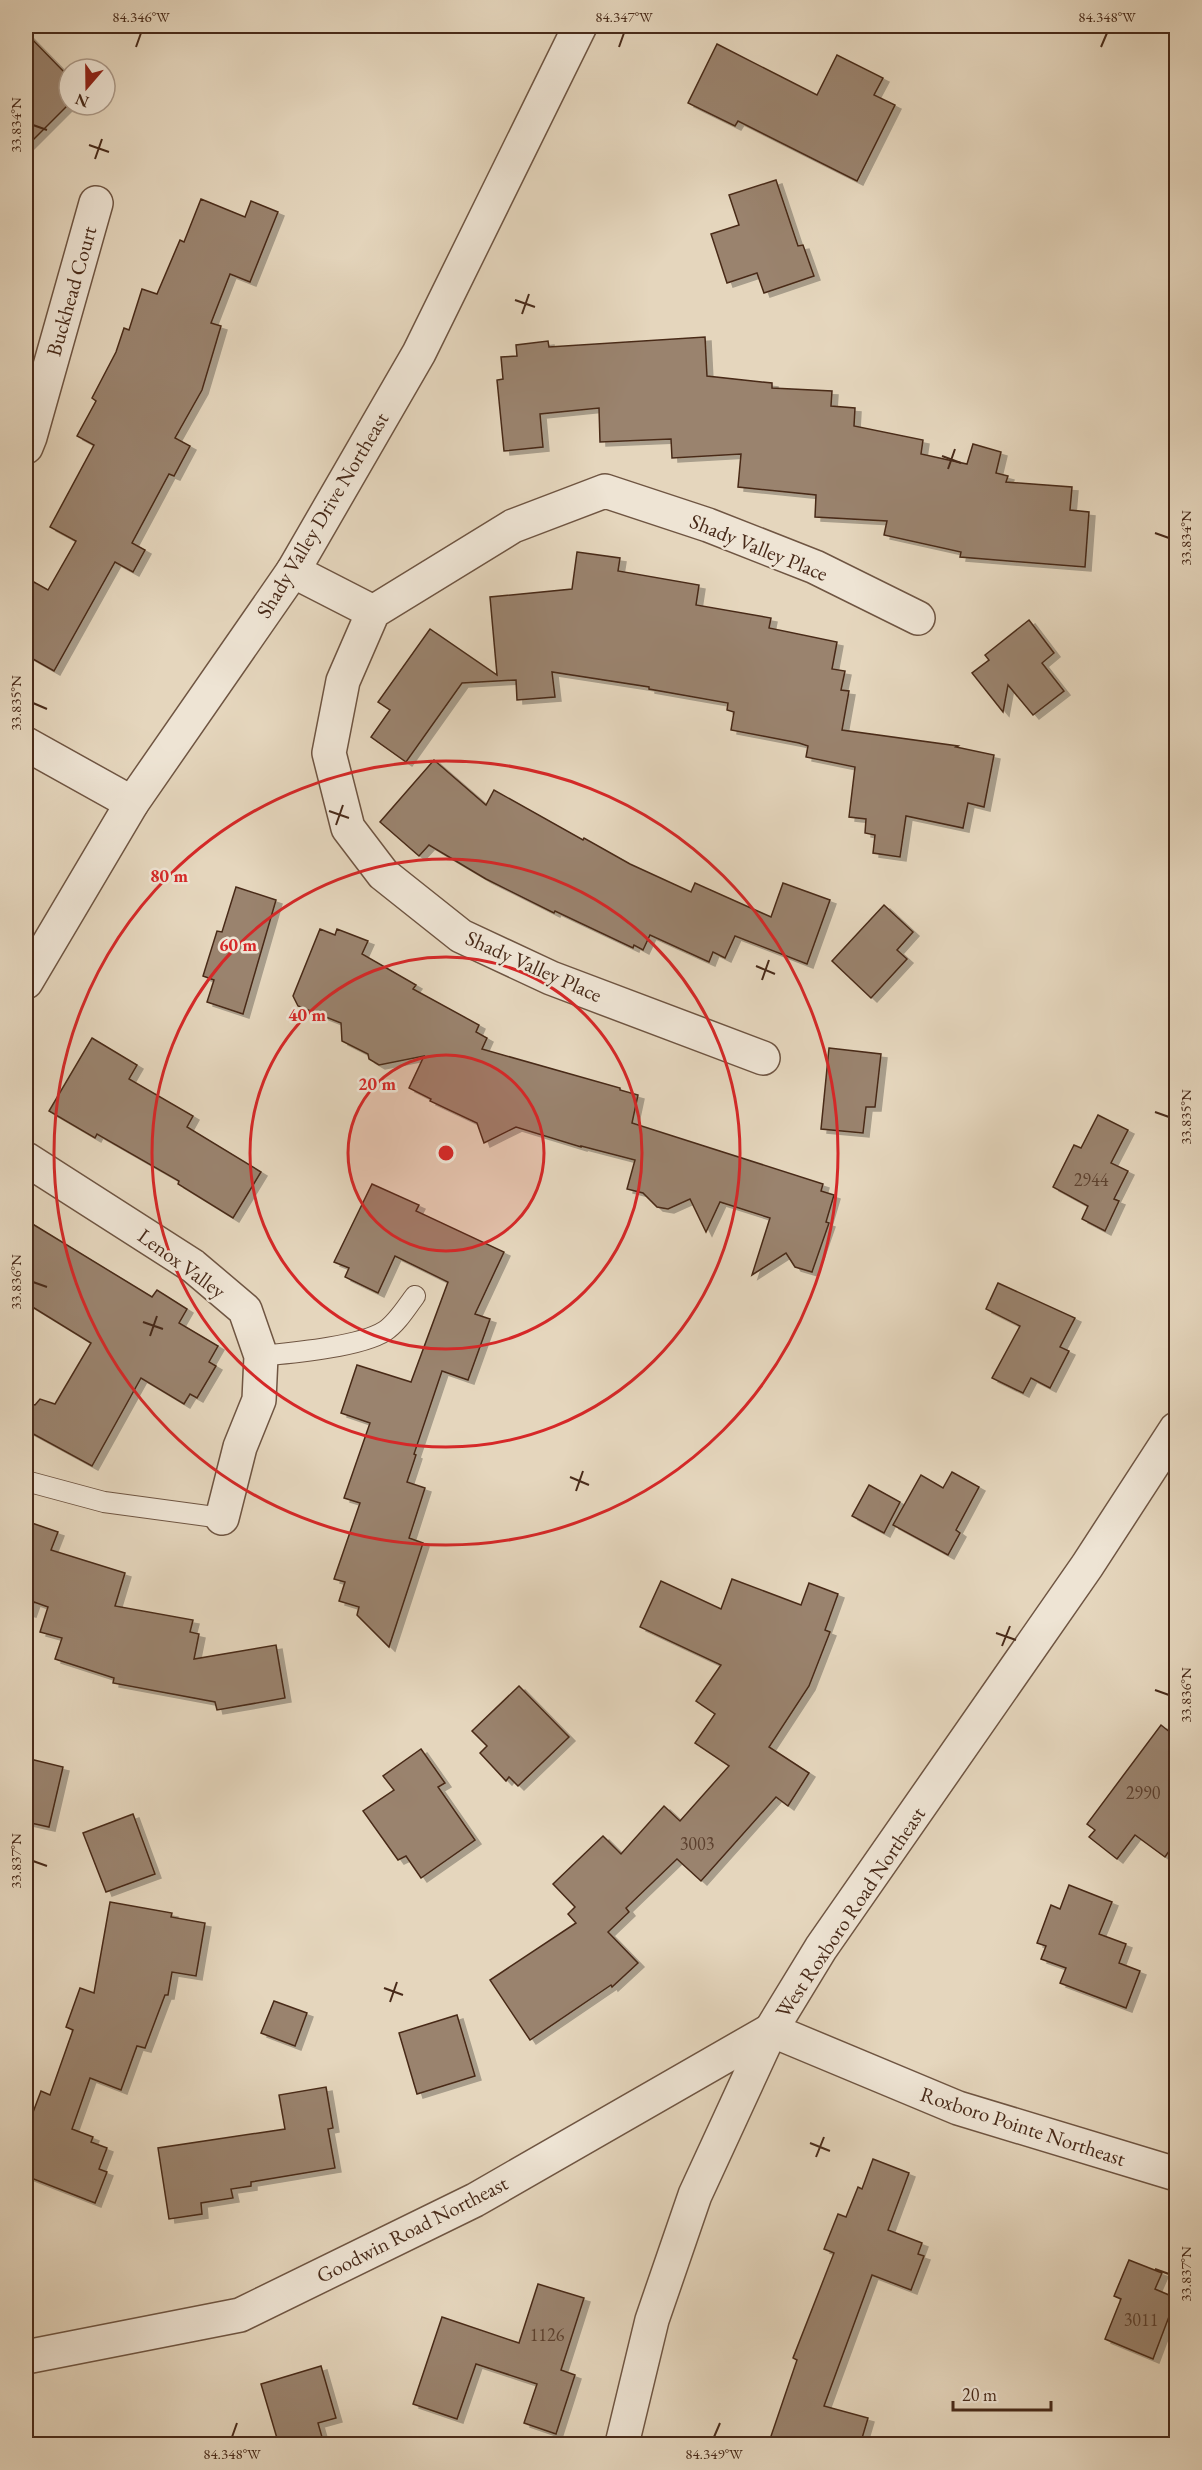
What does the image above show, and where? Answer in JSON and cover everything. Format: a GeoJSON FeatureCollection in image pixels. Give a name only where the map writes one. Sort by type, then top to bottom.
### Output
{"type":"FeatureCollection","features":[{"type":"Feature","properties":{"kind":"street","name":"Shady Valley Drive Northeast"},"geometry":{"type":"LineString","coordinates":[[26,982],[132,803],[293,571],[419,353],[580,26]]}},
{"type":"Feature","properties":{"kind":"street","name":"Buckhead Court"},"geometry":{"type":"LineString","coordinates":[[26,447],[96,203]]}},
{"type":"Feature","properties":{"kind":"street","name":"Shady Valley Place"},"geometry":{"type":"LineString","coordinates":[[762,1058],[551,978],[461,936],[383,874],[348,828],[329,753],[343,681],[373,612],[513,526],[605,491],[708,525],[804,563],[918,618]]}},
{"type":"Feature","properties":{"kind":"street"},"geometry":{"type":"LineString","coordinates":[[293,571],[373,612]]}},
{"type":"Feature","properties":{"kind":"street"},"geometry":{"type":"LineString","coordinates":[[26,744],[132,803]]}},
{"type":"Feature","properties":{"kind":"street","name":"Lenox Valley"},"geometry":{"type":"LineString","coordinates":[[26,1159],[193,1266],[245,1310],[261,1356],[259,1400],[240,1447],[222,1518]]}},
{"type":"Feature","properties":{"kind":"street","name":"West Roxboro Road Northeast"},"geometry":{"type":"LineString","coordinates":[[622,2445],[652,2320],[695,2195],[771,2030],[821,1948],[1087,1566],[1176,1429]]}},
{"type":"Feature","properties":{"kind":"street","name":"Roxboro Pointe Northeast"},"geometry":{"type":"LineString","coordinates":[[771,2030],[958,2108],[1176,2174]]}},
{"type":"Feature","properties":{"kind":"street","name":"Goodwin Road Northeast"},"geometry":{"type":"LineString","coordinates":[[26,2357],[240,2315],[475,2200],[771,2030]]}},
{"type":"Feature","properties":{"kind":"lane"},"geometry":{"type":"LineString","coordinates":[[261,1356],[337,1345],[384,1332],[399,1318],[415,1296]]}},
{"type":"Feature","properties":{"kind":"lane"},"geometry":{"type":"LineString","coordinates":[[26,1481],[104,1502],[222,1518]]}},
{"type":"Feature","properties":{"kind":"building"},"geometry":{"type":"Polygon","coordinates":[[[26,33],[57,65],[57,116],[26,147],[26,33]]]}},
{"type":"Feature","properties":{"kind":"building"},"geometry":{"type":"Polygon","coordinates":[[[717,44],[817,95],[837,55],[883,78],[874,95],[895,105],[857,181],[738,121],[735,126],[688,103],[717,44]]]}},
{"type":"Feature","properties":{"kind":"building"},"geometry":{"type":"Polygon","coordinates":[[[776,180],[798,246],[803,245],[814,276],[764,293],[757,273],[727,283],[711,234],[739,225],[729,195],[776,180]]]}},
{"type":"Feature","properties":{"kind":"building"},"geometry":{"type":"Polygon","coordinates":[[[201,199],[245,217],[251,201],[278,212],[250,282],[230,274],[211,323],[221,326],[202,390],[175,438],[190,446],[174,476],[169,474],[132,543],[145,550],[133,572],[115,562],[54,671],[26,655],[26,597],[34,582],[48,590],[76,541],[50,527],[94,445],[77,436],[96,401],[92,398],[116,352],[124,328],[129,330],[142,289],[157,294],[180,240],[184,242],[201,199]]]}},
{"type":"Feature","properties":{"kind":"building"},"geometry":{"type":"Polygon","coordinates":[[[705,337],[707,376],[772,383],[772,388],[832,391],[831,406],[855,408],[854,426],[923,440],[921,454],[967,464],[973,444],[1001,452],[996,473],[1008,476],[1006,482],[1072,487],[1070,510],[1089,512],[1085,567],[960,557],[961,552],[884,535],[887,521],[815,517],[816,495],[738,487],[741,454],[672,458],[671,439],[600,442],[599,408],[540,414],[543,447],[504,451],[497,380],[503,379],[501,357],[517,356],[516,345],[548,341],[549,347],[705,337]]]}},
{"type":"Feature","properties":{"kind":"building"},"geometry":{"type":"Polygon","coordinates":[[[577,552],[620,558],[618,571],[699,585],[696,605],[771,618],[769,628],[837,642],[832,669],[845,671],[841,690],[849,691],[842,730],[958,746],[956,747],[994,755],[984,807],[968,803],[963,828],[906,816],[900,857],[873,853],[875,835],[865,833],[866,819],[849,817],[855,767],[806,757],[808,746],[799,743],[731,730],[734,712],[727,710],[728,703],[649,689],[649,687],[552,672],[555,697],[517,700],[516,680],[462,683],[406,762],[371,737],[390,710],[378,702],[430,629],[497,675],[490,597],[572,589],[577,552]]]}},
{"type":"Feature","properties":{"kind":"building"},"geometry":{"type":"Polygon","coordinates":[[[1029,620],[1054,653],[1042,663],[1064,691],[1033,715],[1008,685],[1003,712],[972,673],[989,660],[985,655],[1029,620]]]}},
{"type":"Feature","properties":{"kind":"building"},"geometry":{"type":"Polygon","coordinates":[[[434,760],[486,805],[494,790],[583,840],[584,838],[630,864],[691,892],[695,883],[771,917],[783,883],[830,900],[807,964],[735,936],[725,958],[713,952],[709,962],[650,935],[643,950],[634,945],[633,948],[555,911],[554,913],[486,879],[429,845],[419,856],[380,822],[434,760]]]}},
{"type":"Feature","properties":{"kind":"building"},"geometry":{"type":"Polygon","coordinates":[[[236,887],[276,900],[243,1014],[207,1002],[214,980],[203,976],[217,931],[222,932],[236,887]]]}},
{"type":"Feature","properties":{"kind":"building"},"geometry":{"type":"Polygon","coordinates":[[[884,905],[913,932],[897,950],[907,959],[871,998],[832,961],[884,905]]]}},
{"type":"Feature","properties":{"kind":"building"},"geometry":{"type":"Polygon","coordinates":[[[320,929],[335,935],[337,929],[368,941],[362,954],[416,985],[413,989],[479,1025],[476,1032],[487,1038],[482,1049],[638,1095],[632,1123],[823,1184],[821,1191],[834,1195],[826,1222],[829,1223],[812,1272],[795,1267],[786,1253],[752,1275],[770,1218],[720,1202],[706,1232],[690,1199],[668,1209],[657,1207],[643,1193],[627,1189],[635,1160],[581,1147],[516,1127],[484,1143],[477,1123],[430,1101],[431,1099],[409,1088],[424,1056],[379,1065],[369,1059],[368,1054],[342,1041],[341,1023],[298,1006],[293,996],[320,929]]]}},
{"type":"Feature","properties":{"kind":"building"},"geometry":{"type":"Polygon","coordinates":[[[92,1038],[137,1065],[129,1079],[193,1116],[187,1127],[261,1172],[233,1218],[178,1184],[179,1181],[97,1134],[95,1138],[49,1111],[92,1038]]]}},
{"type":"Feature","properties":{"kind":"building"},"geometry":{"type":"Polygon","coordinates":[[[829,1048],[881,1054],[875,1107],[866,1107],[863,1133],[821,1129],[829,1048]]]}},
{"type":"Feature","properties":{"kind":"building"},"geometry":{"type":"Polygon","coordinates":[[[1098,1115],[1128,1130],[1111,1163],[1128,1171],[1114,1199],[1119,1201],[1105,1231],[1082,1219],[1088,1206],[1053,1187],[1074,1145],[1081,1148],[1098,1115]]]}},
{"type":"Feature","properties":{"kind":"building"},"geometry":{"type":"Polygon","coordinates":[[[372,1184],[419,1205],[416,1211],[504,1252],[475,1314],[490,1319],[468,1380],[442,1371],[414,1454],[416,1455],[407,1482],[425,1488],[409,1538],[423,1543],[389,1647],[357,1615],[359,1607],[339,1601],[345,1582],[334,1579],[360,1503],[344,1498],[370,1423],[341,1413],[357,1365],[411,1382],[448,1282],[395,1256],[378,1293],[345,1277],[349,1268],[334,1262],[372,1184]]]}},
{"type":"Feature","properties":{"kind":"building"},"geometry":{"type":"Polygon","coordinates":[[[26,1220],[152,1297],[157,1290],[187,1309],[179,1323],[218,1346],[209,1362],[216,1366],[197,1398],[190,1394],[184,1404],[141,1378],[92,1466],[26,1430],[26,1403],[35,1405],[40,1399],[55,1404],[91,1343],[26,1303],[26,1220]]]}},
{"type":"Feature","properties":{"kind":"building"},"geometry":{"type":"Polygon","coordinates":[[[998,1283],[1075,1318],[1060,1347],[1069,1351],[1050,1388],[1031,1378],[1023,1393],[992,1378],[1020,1326],[986,1309],[998,1283]]]}},
{"type":"Feature","properties":{"kind":"building"},"geometry":{"type":"Polygon","coordinates":[[[952,1472],[979,1487],[956,1530],[960,1533],[948,1555],[893,1525],[921,1475],[943,1488],[952,1472]]]}},
{"type":"Feature","properties":{"kind":"building"},"geometry":{"type":"Polygon","coordinates":[[[869,1485],[900,1502],[884,1533],[852,1516],[869,1485]]]}},
{"type":"Feature","properties":{"kind":"building"},"geometry":{"type":"Polygon","coordinates":[[[26,1521],[58,1532],[51,1550],[125,1573],[115,1606],[193,1620],[190,1632],[199,1634],[194,1659],[276,1645],[285,1698],[217,1710],[215,1702],[113,1683],[114,1678],[55,1659],[62,1638],[40,1632],[48,1607],[34,1602],[30,1613],[26,1612],[26,1521]]]}},
{"type":"Feature","properties":{"kind":"building"},"geometry":{"type":"Polygon","coordinates":[[[732,1579],[801,1605],[809,1583],[838,1594],[825,1630],[830,1632],[809,1686],[769,1747],[809,1773],[788,1806],[776,1797],[701,1881],[677,1859],[626,1908],[629,1912],[608,1932],[638,1963],[612,1987],[611,1985],[530,2040],[490,1980],[576,1923],[568,1914],[575,1907],[553,1884],[603,1836],[621,1854],[664,1806],[680,1821],[729,1766],[695,1743],[715,1714],[696,1701],[721,1665],[640,1627],[661,1581],[721,1609],[732,1579]]]}},
{"type":"Feature","properties":{"kind":"building"},"geometry":{"type":"Polygon","coordinates":[[[519,1686],[569,1737],[518,1786],[509,1777],[506,1781],[480,1753],[487,1746],[472,1731],[519,1686]]]}},
{"type":"Feature","properties":{"kind":"building"},"geometry":{"type":"Polygon","coordinates":[[[1161,1725],[1176,1737],[1176,1841],[1165,1857],[1135,1835],[1117,1859],[1089,1837],[1095,1830],[1087,1824],[1161,1725]]]}},
{"type":"Feature","properties":{"kind":"building"},"geometry":{"type":"Polygon","coordinates":[[[421,1749],[445,1783],[438,1787],[475,1840],[421,1878],[406,1856],[398,1860],[363,1811],[394,1790],[383,1776],[421,1749]]]}},
{"type":"Feature","properties":{"kind":"building"},"geometry":{"type":"Polygon","coordinates":[[[26,1758],[63,1767],[49,1827],[26,1822],[26,1758]]]}},
{"type":"Feature","properties":{"kind":"building"},"geometry":{"type":"Polygon","coordinates":[[[133,1814],[155,1874],[106,1892],[83,1833],[133,1814]]]}},
{"type":"Feature","properties":{"kind":"building"},"geometry":{"type":"Polygon","coordinates":[[[1069,1885],[1112,1902],[1099,1934],[1126,1944],[1119,1963],[1140,1971],[1126,2008],[1060,1983],[1066,1968],[1041,1959],[1046,1946],[1037,1943],[1051,1905],[1060,1909],[1069,1885]]]}},
{"type":"Feature","properties":{"kind":"building"},"geometry":{"type":"Polygon","coordinates":[[[110,1902],[172,1913],[171,1917],[205,1923],[196,1976],[172,1972],[168,1995],[165,1995],[145,2048],[137,2046],[121,2090],[90,2078],[72,2129],[93,2137],[91,2142],[107,2148],[99,2169],[107,2172],[95,2203],[26,2176],[26,2131],[41,2091],[50,2095],[73,2030],[66,2027],[80,1988],[94,1993],[110,1902]]]}},
{"type":"Feature","properties":{"kind":"building"},"geometry":{"type":"Polygon","coordinates":[[[274,2001],[307,2013],[295,2046],[261,2033],[274,2001]]]}},
{"type":"Feature","properties":{"kind":"building"},"geometry":{"type":"Polygon","coordinates":[[[457,2015],[475,2076],[417,2094],[399,2033],[457,2015]]]}},
{"type":"Feature","properties":{"kind":"building"},"geometry":{"type":"Polygon","coordinates":[[[326,2087],[333,2128],[328,2129],[335,2168],[251,2182],[251,2186],[231,2189],[233,2198],[201,2203],[202,2214],[169,2219],[158,2148],[285,2129],[279,2095],[326,2087]]]}},
{"type":"Feature","properties":{"kind":"building"},"geometry":{"type":"Polygon","coordinates":[[[873,2159],[909,2173],[888,2230],[922,2243],[918,2254],[924,2256],[911,2290],[872,2275],[824,2406],[868,2418],[860,2445],[768,2445],[797,2360],[793,2358],[834,2253],[824,2249],[838,2214],[846,2217],[858,2187],[862,2189],[873,2159]]]}},
{"type":"Feature","properties":{"kind":"building"},"geometry":{"type":"Polygon","coordinates":[[[1129,2260],[1162,2273],[1155,2289],[1176,2298],[1153,2359],[1105,2339],[1121,2299],[1114,2296],[1129,2260]]]}},
{"type":"Feature","properties":{"kind":"building"},"geometry":{"type":"Polygon","coordinates":[[[538,2284],[584,2298],[561,2370],[575,2375],[556,2434],[524,2423],[537,2384],[476,2364],[457,2419],[413,2404],[442,2317],[519,2343],[538,2284]]]}},
{"type":"Feature","properties":{"kind":"building"},"geometry":{"type":"Polygon","coordinates":[[[321,2366],[336,2418],[318,2423],[322,2437],[294,2445],[279,2445],[261,2384],[321,2366]]]}}]}
